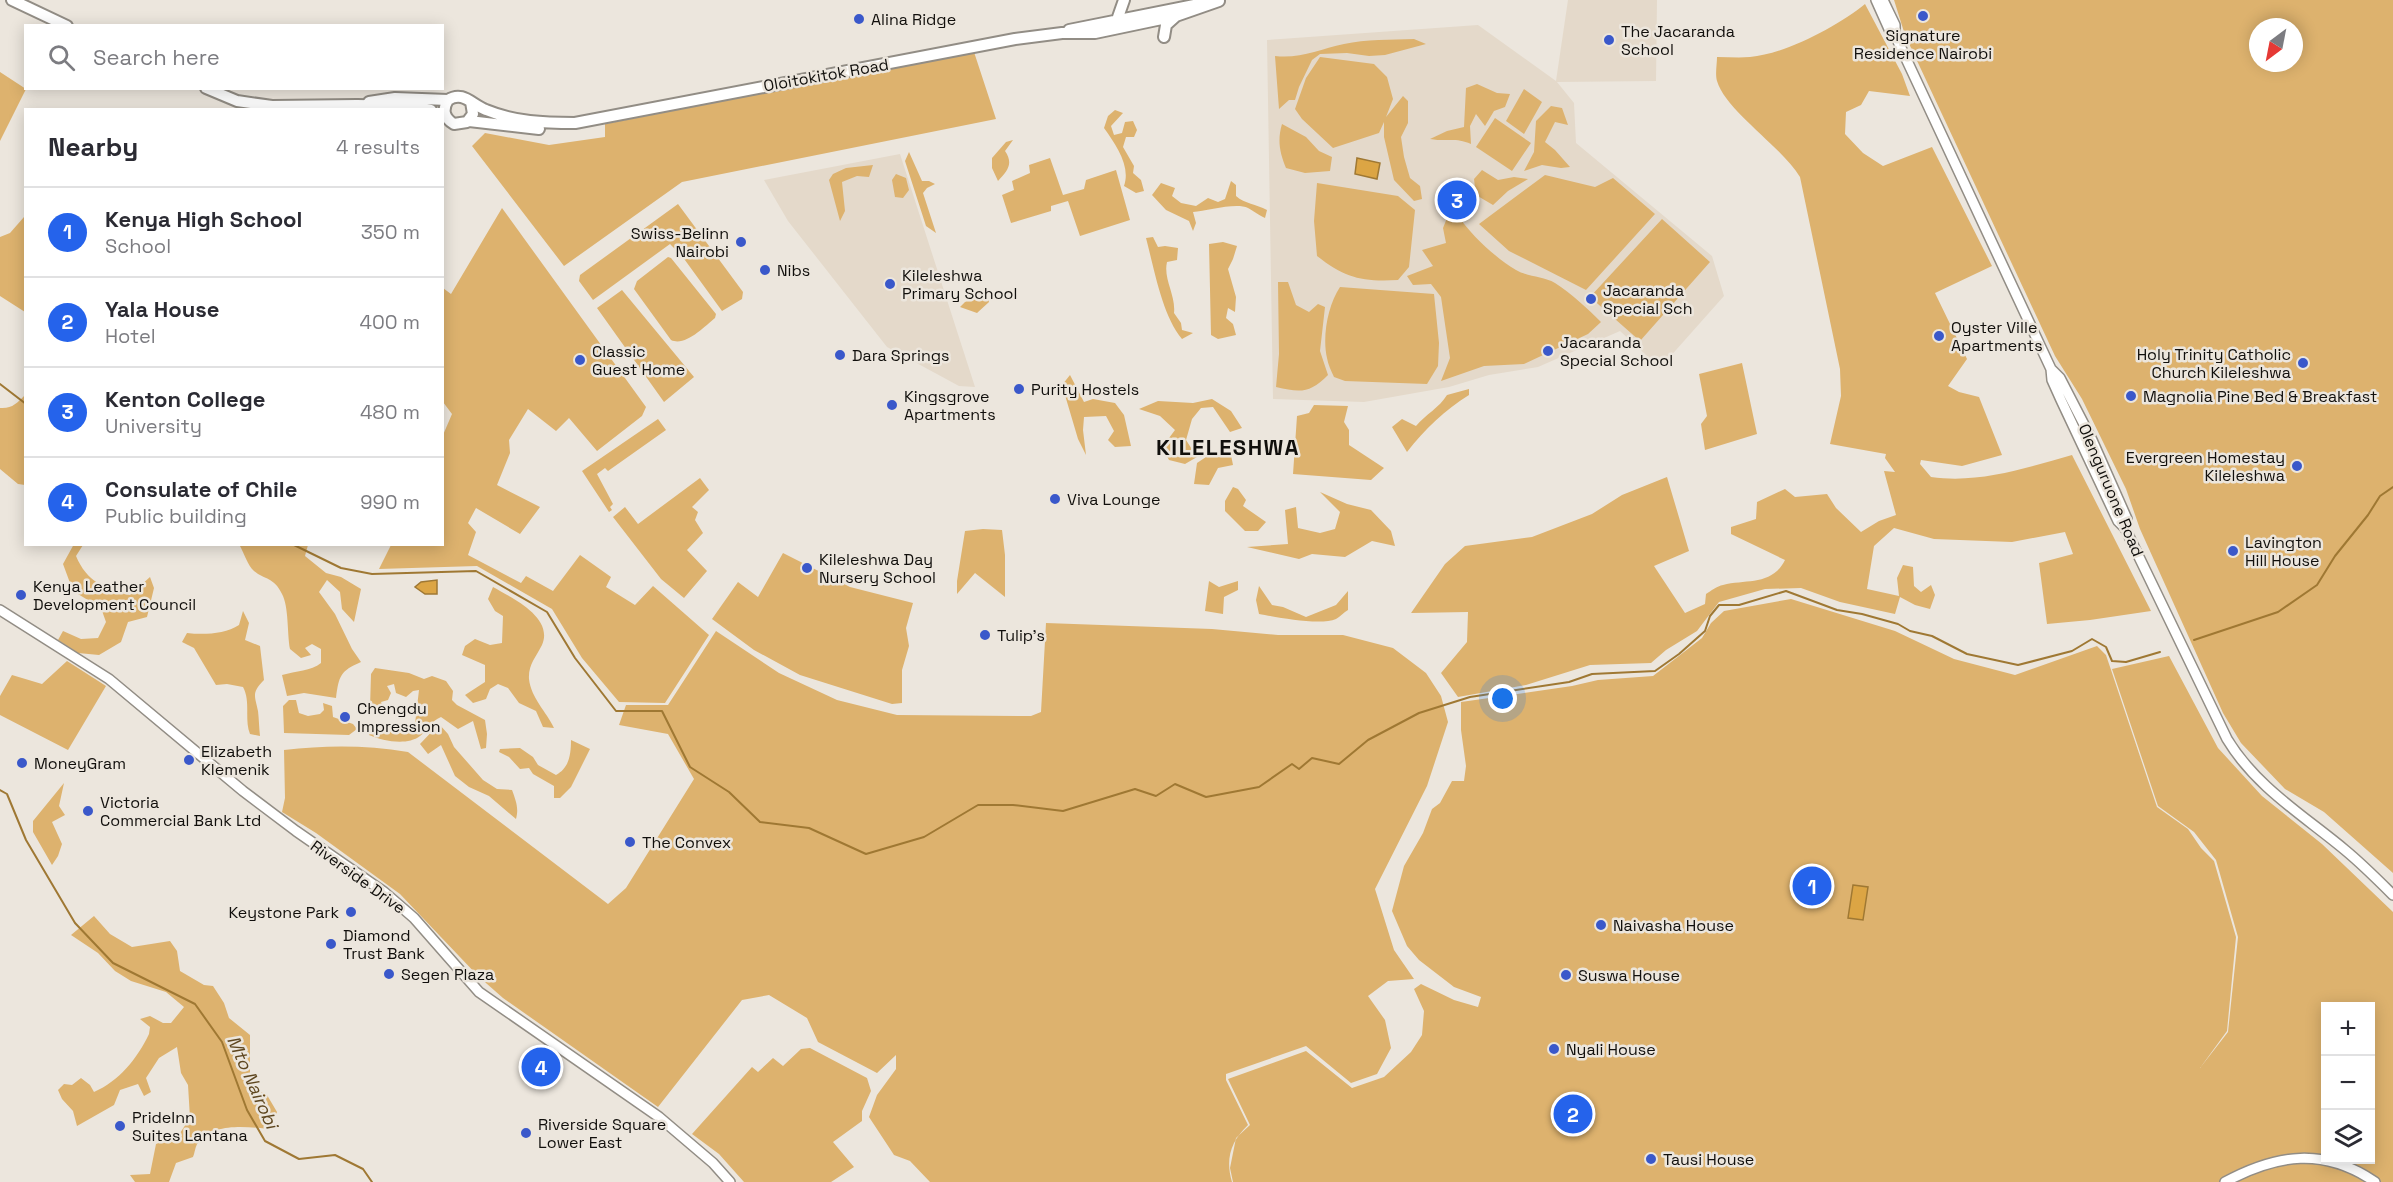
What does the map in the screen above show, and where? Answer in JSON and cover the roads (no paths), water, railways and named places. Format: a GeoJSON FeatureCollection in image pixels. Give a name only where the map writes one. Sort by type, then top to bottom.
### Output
{"type":"FeatureCollection","features":[{"type":"Feature","properties":{"kind":"main road"},"geometry":{"type":"LineString","coordinates":[[12,0],[63,24]]}},
{"type":"Feature","properties":{"kind":"main road"},"geometry":{"type":"LineString","coordinates":[[1117,20],[1124,0]]}},
{"type":"Feature","properties":{"kind":"main road","name":"Oloitokitok Road"},"geometry":{"type":"LineString","coordinates":[[1062,33],[1070,29],[1190,4],[1222,1]]}},
{"type":"Feature","properties":{"kind":"main road","name":"Oloitokitok Road"},"geometry":{"type":"LineString","coordinates":[[575,123],[973,46],[1062,33],[1095,33],[1176,16],[1222,1]]}},
{"type":"Feature","properties":{"kind":"main road"},"geometry":{"type":"LineString","coordinates":[[1164,37],[1166,25],[1176,16]]}},
{"type":"Feature","properties":{"kind":"main road"},"geometry":{"type":"LineString","coordinates":[[211,90],[237,101],[272,106],[357,105],[418,108]]}},
{"type":"Feature","properties":{"kind":"main road"},"geometry":{"type":"LineString","coordinates":[[357,105],[395,98],[448,100],[460,96],[494,113],[528,121],[575,123]]}},
{"type":"Feature","properties":{"kind":"main road"},"geometry":{"type":"LineString","coordinates":[[448,100],[444,112],[448,120],[454,124],[464,124],[469,121],[473,114],[471,102]]}},
{"type":"Feature","properties":{"kind":"main road"},"geometry":{"type":"LineString","coordinates":[[469,121],[543,129],[575,123]]}},
{"type":"Feature","properties":{"kind":"street","name":"Olenguruone Road"},"geometry":{"type":"LineString","coordinates":[[1876,0],[1889,29],[1895,35],[2051,369],[2060,378],[2104,465],[2127,519],[2125,528],[2223,733],[2237,755],[2265,786],[2347,851],[2393,895]]}},
{"type":"Feature","properties":{"kind":"street","name":"Olenguruone Road"},"geometry":{"type":"LineString","coordinates":[[1883,0],[1895,25],[1895,35]]}},
{"type":"Feature","properties":{"kind":"street","name":"Riverside Drive"},"geometry":{"type":"LineString","coordinates":[[0,610],[108,679],[243,791],[384,892],[414,918],[479,992],[659,1117],[713,1163],[730,1182]]}},
{"type":"Feature","properties":{"kind":"street"},"geometry":{"type":"LineString","coordinates":[[2225,1182],[2258,1166],[2295,1158],[2343,1164],[2375,1182]]}},
{"type":"Feature","properties":{"kind":"waterway"},"geometry":{"type":"LineString","coordinates":[[0,384],[24,402]]}},
{"type":"Feature","properties":{"kind":"waterway"},"geometry":{"type":"LineString","coordinates":[[2194,640],[2278,612],[2317,585],[2335,556],[2368,515],[2380,496],[2393,487]]}},
{"type":"Feature","properties":{"kind":"waterway"},"geometry":{"type":"LineString","coordinates":[[296,546],[341,568],[372,574],[476,571],[547,612],[575,658],[616,711],[662,711],[690,767],[729,792],[760,822],[809,828],[866,854],[924,837],[978,805],[1013,805],[1063,811],[1135,789],[1156,796],[1175,784],[1206,797],[1259,787],[1292,764],[1299,769],[1312,758],[1339,764],[1368,740],[1419,713],[1470,697],[1569,682],[1592,674],[1655,671],[1705,631],[1710,616],[1719,605],[1739,605],[1786,591],[1837,610],[1898,624],[1910,631],[1932,636],[1967,654],[2018,665],[2072,651],[2092,639],[2106,647],[2112,661],[2126,662],[2160,652]]}},
{"type":"Feature","properties":{"kind":"waterway","name":"Mto Nairobi"},"geometry":{"type":"LineString","coordinates":[[0,790],[7,794],[26,840],[75,923],[113,963],[195,1004],[222,1042],[247,1110],[265,1141],[299,1159],[335,1155],[363,1169],[372,1182]]}},
{"type":"Feature","properties":{"kind":"place","name":"Signature Residence Nairobi"},"geometry":{"type":"Point","coordinates":[1923,16]}},
{"type":"Feature","properties":{"kind":"place","name":"Alina Ridge"},"geometry":{"type":"Point","coordinates":[859,19]}},
{"type":"Feature","properties":{"kind":"place","name":"The Jacaranda School"},"geometry":{"type":"Point","coordinates":[1609,40]}},
{"type":"Feature","properties":{"kind":"place","name":"Kenton College"},"geometry":{"type":"Point","coordinates":[1457,200]}},
{"type":"Feature","properties":{"kind":"place","name":"Swiss-Belinn Nairobi"},"geometry":{"type":"Point","coordinates":[741,242]}},
{"type":"Feature","properties":{"kind":"place","name":"Nibs"},"geometry":{"type":"Point","coordinates":[765,270]}},
{"type":"Feature","properties":{"kind":"place","name":"Kileleshwa Primary School"},"geometry":{"type":"Point","coordinates":[890,284]}},
{"type":"Feature","properties":{"kind":"place","name":"Jacaranda Special Sch"},"geometry":{"type":"Point","coordinates":[1591,299]}},
{"type":"Feature","properties":{"kind":"place","name":"Oyster Ville Apartments"},"geometry":{"type":"Point","coordinates":[1939,336]}},
{"type":"Feature","properties":{"kind":"place","name":"Jacaranda Special School"},"geometry":{"type":"Point","coordinates":[1548,351]}},
{"type":"Feature","properties":{"kind":"place","name":"Dara Springs"},"geometry":{"type":"Point","coordinates":[840,355]}},
{"type":"Feature","properties":{"kind":"place","name":"Classic Guest Home"},"geometry":{"type":"Point","coordinates":[580,360]}},
{"type":"Feature","properties":{"kind":"place","name":"Holy Trinity Catholic Church Kileleshwa"},"geometry":{"type":"Point","coordinates":[2303,363]}},
{"type":"Feature","properties":{"kind":"place","name":"Purity Hostels"},"geometry":{"type":"Point","coordinates":[1019,389]}},
{"type":"Feature","properties":{"kind":"place","name":"Magnolia Pine Bed & Breakfast"},"geometry":{"type":"Point","coordinates":[2131,396]}},
{"type":"Feature","properties":{"kind":"place","name":"Kingsgrove Apartments"},"geometry":{"type":"Point","coordinates":[892,405]}},
{"type":"Feature","properties":{"kind":"place","name":"Evergreen Homestay Kileleshwa"},"geometry":{"type":"Point","coordinates":[2297,466]}},
{"type":"Feature","properties":{"kind":"place","name":"Viva Lounge"},"geometry":{"type":"Point","coordinates":[1055,499]}},
{"type":"Feature","properties":{"kind":"place","name":"Lavington Hill House"},"geometry":{"type":"Point","coordinates":[2233,551]}},
{"type":"Feature","properties":{"kind":"place","name":"Kileleshwa Day Nursery School"},"geometry":{"type":"Point","coordinates":[807,568]}},
{"type":"Feature","properties":{"kind":"place","name":"Kenya Leather Development Council"},"geometry":{"type":"Point","coordinates":[21,595]}},
{"type":"Feature","properties":{"kind":"place","name":"Tulip's"},"geometry":{"type":"Point","coordinates":[985,635]}},
{"type":"Feature","properties":{"kind":"place","name":"Chengdu Impression"},"geometry":{"type":"Point","coordinates":[345,717]}},
{"type":"Feature","properties":{"kind":"place","name":"Elizabeth Klemenik"},"geometry":{"type":"Point","coordinates":[189,760]}},
{"type":"Feature","properties":{"kind":"place","name":"MoneyGram"},"geometry":{"type":"Point","coordinates":[22,763]}},
{"type":"Feature","properties":{"kind":"place","name":"Victoria Commercial Bank Ltd"},"geometry":{"type":"Point","coordinates":[88,811]}},
{"type":"Feature","properties":{"kind":"place","name":"The Convex"},"geometry":{"type":"Point","coordinates":[630,842]}},
{"type":"Feature","properties":{"kind":"place","name":"Kenya High School"},"geometry":{"type":"Point","coordinates":[1812,886]}},
{"type":"Feature","properties":{"kind":"place","name":"Keystone Park"},"geometry":{"type":"Point","coordinates":[351,912]}},
{"type":"Feature","properties":{"kind":"place","name":"Naivasha House"},"geometry":{"type":"Point","coordinates":[1601,925]}},
{"type":"Feature","properties":{"kind":"place","name":"Diamond Trust Bank"},"geometry":{"type":"Point","coordinates":[331,944]}},
{"type":"Feature","properties":{"kind":"place","name":"Segen Plaza"},"geometry":{"type":"Point","coordinates":[389,974]}},
{"type":"Feature","properties":{"kind":"place","name":"Suswa House"},"geometry":{"type":"Point","coordinates":[1566,975]}},
{"type":"Feature","properties":{"kind":"place","name":"Nyali House"},"geometry":{"type":"Point","coordinates":[1554,1049]}},
{"type":"Feature","properties":{"kind":"place","name":"Consulate of Chile"},"geometry":{"type":"Point","coordinates":[541,1067]}},
{"type":"Feature","properties":{"kind":"place","name":"Yala House"},"geometry":{"type":"Point","coordinates":[1573,1114]}},
{"type":"Feature","properties":{"kind":"place","name":"PrideInn Suites Lantana"},"geometry":{"type":"Point","coordinates":[120,1126]}},
{"type":"Feature","properties":{"kind":"place","name":"Riverside Square Lower East"},"geometry":{"type":"Point","coordinates":[526,1133]}},
{"type":"Feature","properties":{"kind":"place","name":"Tausi House"},"geometry":{"type":"Point","coordinates":[1651,1159]}},
{"type":"Feature","properties":{"kind":"district","name":"KILELESHWA"},"geometry":{"type":"Point","coordinates":[1228,447]}}]}
